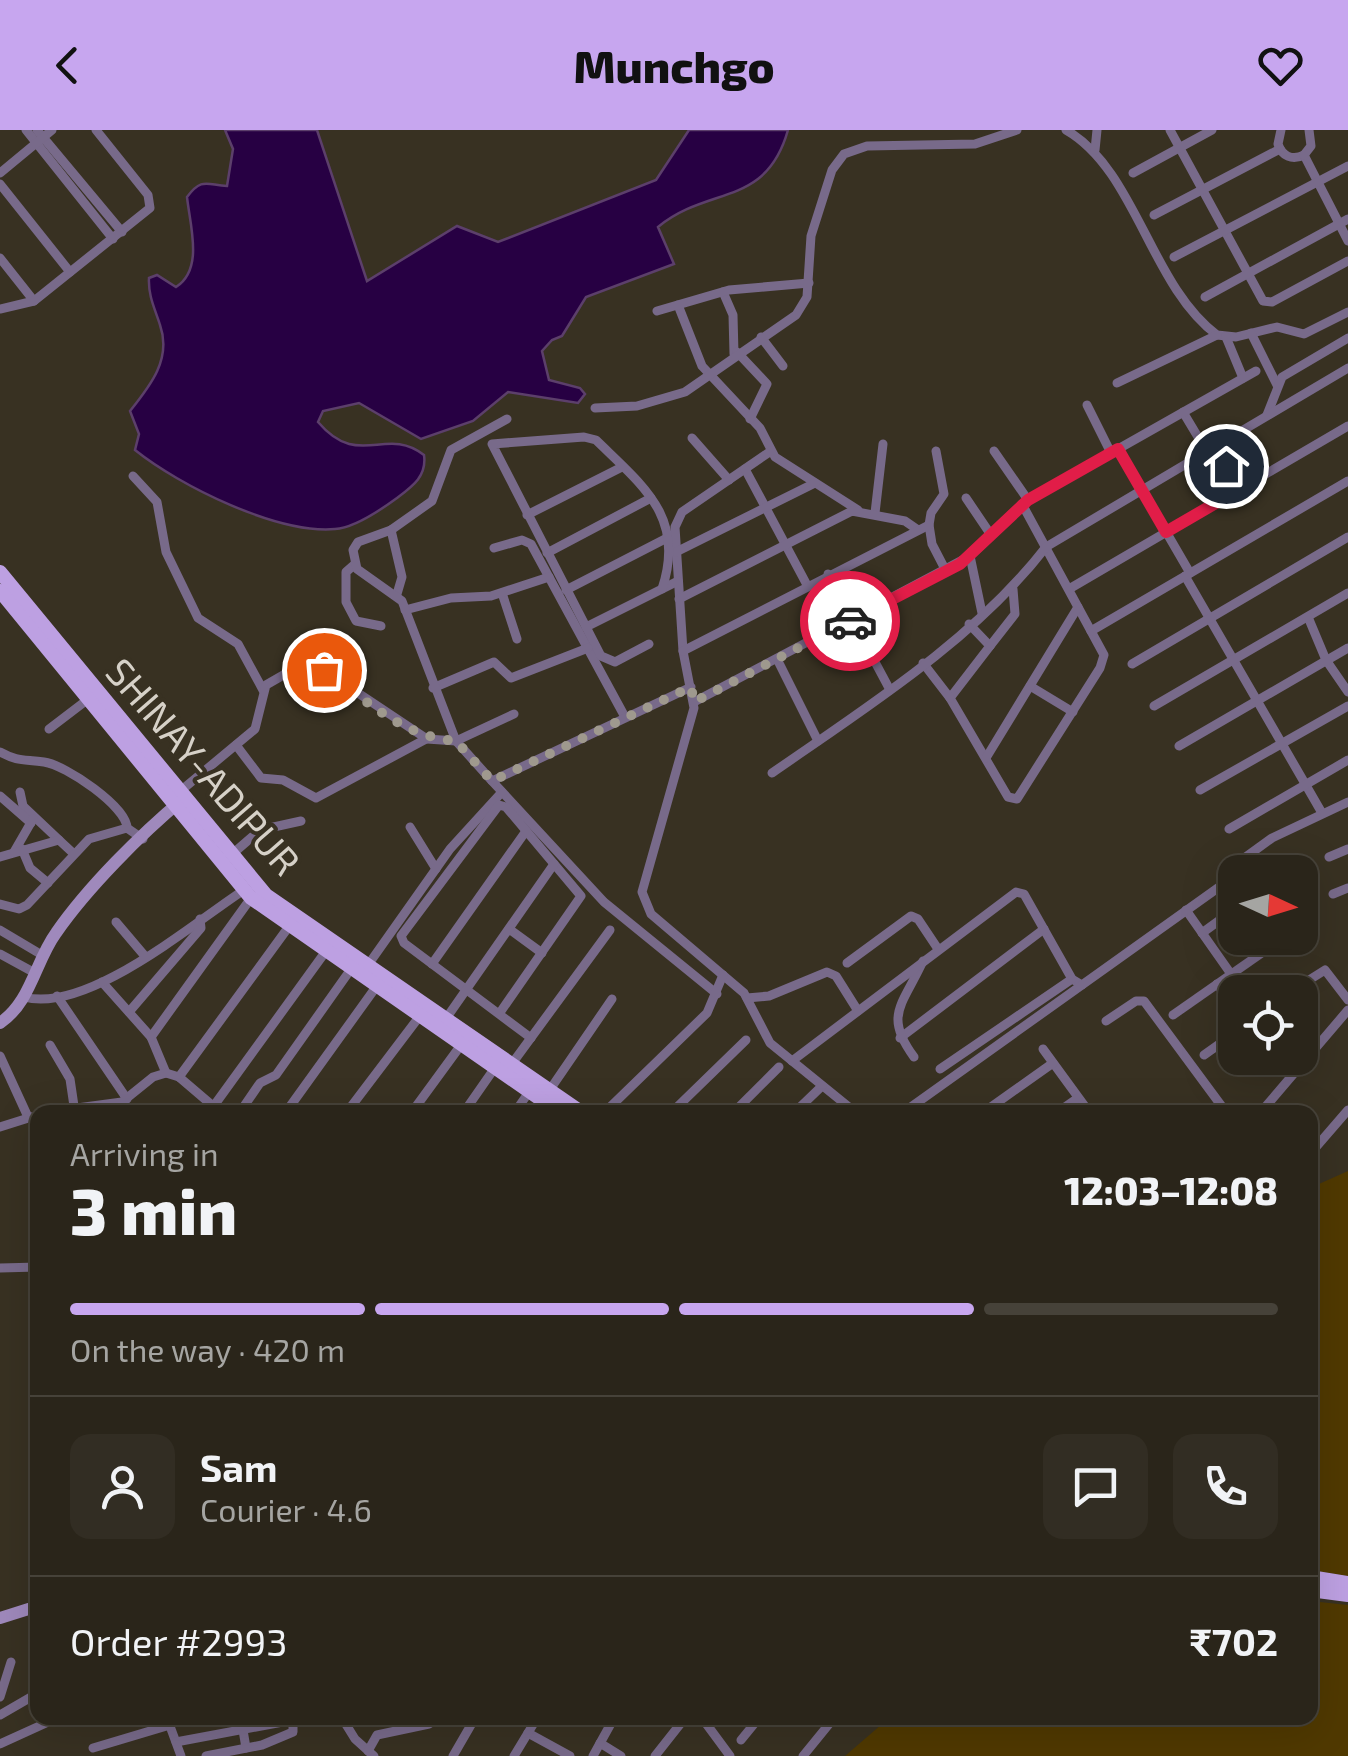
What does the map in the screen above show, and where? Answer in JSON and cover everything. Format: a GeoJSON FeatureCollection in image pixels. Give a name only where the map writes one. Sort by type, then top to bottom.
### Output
{"type":"FeatureCollection","features":[{"type":"Feature","properties":{"kind":"main road","name":"SHINAY-ADIPUR"},"geometry":{"type":"LineString","coordinates":[[0,572],[33,622],[178,800],[248,894],[549,1105]]}},
{"type":"Feature","properties":{"kind":"main road","name":"SHINAY-ADIPUR"},"geometry":{"type":"LineString","coordinates":[[0,592],[33,622]]}},
{"type":"Feature","properties":{"kind":"main road","name":"SHINAY-ADIPUR"},"geometry":{"type":"LineString","coordinates":[[48,641],[88,700],[266,895],[570,1105]]}},
{"type":"Feature","properties":{"kind":"main road"},"geometry":{"type":"LineString","coordinates":[[1318,1579],[1348,1582]]}},
{"type":"Feature","properties":{"kind":"main road"},"geometry":{"type":"LineString","coordinates":[[1318,1591],[1348,1595]]}},
{"type":"Feature","properties":{"kind":"street"},"geometry":{"type":"LineString","coordinates":[[26,130],[42,135],[113,239]]}},
{"type":"Feature","properties":{"kind":"street"},"geometry":{"type":"LineString","coordinates":[[0,309],[22,307],[34,300],[148,212],[151,199],[96,130]]}},
{"type":"Feature","properties":{"kind":"street"},"geometry":{"type":"LineString","coordinates":[[595,408],[648,404],[710,376],[796,314],[809,284],[812,236],[832,170],[844,154],[867,146],[975,144],[1013,130]]}},
{"type":"Feature","properties":{"kind":"street"},"geometry":{"type":"LineString","coordinates":[[1066,130],[1095,150],[1165,272],[1222,336],[1243,378]]}},
{"type":"Feature","properties":{"kind":"street"},"geometry":{"type":"LineString","coordinates":[[1095,150],[1097,130]]}},
{"type":"Feature","properties":{"kind":"street"},"geometry":{"type":"LineString","coordinates":[[1170,130],[1260,298],[1272,302],[1348,261]]}},
{"type":"Feature","properties":{"kind":"street"},"geometry":{"type":"LineString","coordinates":[[1133,173],[1212,130]]}},
{"type":"Feature","properties":{"kind":"street"},"geometry":{"type":"LineString","coordinates":[[1280,149],[1281,130]]}},
{"type":"Feature","properties":{"kind":"street"},"geometry":{"type":"LineString","coordinates":[[1280,149],[1294,158],[1304,155],[1312,146],[1310,130]]}},
{"type":"Feature","properties":{"kind":"street"},"geometry":{"type":"LineString","coordinates":[[0,173],[42,135]]}},
{"type":"Feature","properties":{"kind":"street"},"geometry":{"type":"LineString","coordinates":[[1154,214],[1280,149]]}},
{"type":"Feature","properties":{"kind":"street"},"geometry":{"type":"LineString","coordinates":[[1304,155],[1344,221],[1348,241]]}},
{"type":"Feature","properties":{"kind":"street"},"geometry":{"type":"LineString","coordinates":[[1174,256],[1348,166]]}},
{"type":"Feature","properties":{"kind":"street"},"geometry":{"type":"LineString","coordinates":[[0,184],[70,272]]}},
{"type":"Feature","properties":{"kind":"street"},"geometry":{"type":"LineString","coordinates":[[78,187],[122,232]]}},
{"type":"Feature","properties":{"kind":"street"},"geometry":{"type":"LineString","coordinates":[[1205,297],[1344,221]]}},
{"type":"Feature","properties":{"kind":"street"},"geometry":{"type":"LineString","coordinates":[[0,258],[34,300]]}},
{"type":"Feature","properties":{"kind":"street"},"geometry":{"type":"LineString","coordinates":[[657,311],[722,292],[809,284]]}},
{"type":"Feature","properties":{"kind":"street"},"geometry":{"type":"LineString","coordinates":[[722,292],[733,315],[736,354],[768,384],[750,419]]}},
{"type":"Feature","properties":{"kind":"street"},"geometry":{"type":"LineString","coordinates":[[678,305],[692,349],[710,376],[765,436],[771,452],[858,510],[905,521],[918,530]]}},
{"type":"Feature","properties":{"kind":"street"},"geometry":{"type":"LineString","coordinates":[[1117,383],[1222,336],[1277,327],[1304,334],[1348,312]]}},
{"type":"Feature","properties":{"kind":"street"},"geometry":{"type":"LineString","coordinates":[[1251,332],[1277,385]]}},
{"type":"Feature","properties":{"kind":"street"},"geometry":{"type":"LineString","coordinates":[[761,337],[783,366]]}},
{"type":"Feature","properties":{"kind":"street"},"geometry":{"type":"LineString","coordinates":[[1267,416],[1282,378],[1348,338]]}},
{"type":"Feature","properties":{"kind":"street"},"geometry":{"type":"LineString","coordinates":[[772,774],[890,690],[1013,589],[1046,547],[1348,368]]}},
{"type":"Feature","properties":{"kind":"street"},"geometry":{"type":"LineString","coordinates":[[694,702],[946,571],[970,556],[1025,502],[1256,372]]}},
{"type":"Feature","properties":{"kind":"street"},"geometry":{"type":"LineString","coordinates":[[1087,406],[1142,490],[1209,619],[1322,813]]}},
{"type":"Feature","properties":{"kind":"street"},"geometry":{"type":"LineString","coordinates":[[1183,412],[1207,452]]}},
{"type":"Feature","properties":{"kind":"street"},"geometry":{"type":"LineString","coordinates":[[381,626],[356,621],[347,608],[346,572],[354,565],[355,545],[390,530],[436,496],[452,450],[507,419]]}},
{"type":"Feature","properties":{"kind":"street"},"geometry":{"type":"LineString","coordinates":[[1069,589],[1348,426]]}},
{"type":"Feature","properties":{"kind":"street"},"geometry":{"type":"LineString","coordinates":[[1221,500],[1226,466],[1241,432]]}},
{"type":"Feature","properties":{"kind":"street"},"geometry":{"type":"LineString","coordinates":[[648,644],[610,663],[586,628],[526,515],[494,452],[496,441],[590,438],[664,513],[667,538],[662,589]]}},
{"type":"Feature","properties":{"kind":"street"},"geometry":{"type":"LineString","coordinates":[[692,438],[729,480]]}},
{"type":"Feature","properties":{"kind":"street"},"geometry":{"type":"LineString","coordinates":[[875,513],[883,444]]}},
{"type":"Feature","properties":{"kind":"street"},"geometry":{"type":"LineString","coordinates":[[936,451],[944,494],[931,512],[929,525],[932,544],[946,571]]}},
{"type":"Feature","properties":{"kind":"street"},"geometry":{"type":"LineString","coordinates":[[923,662],[950,698],[1008,797],[1017,799],[1104,660],[1025,502],[994,451]]}},
{"type":"Feature","properties":{"kind":"street"},"geometry":{"type":"LineString","coordinates":[[771,452],[682,512],[675,527],[683,651],[694,702],[642,892],[650,914],[747,998],[770,1044],[846,1105]]}},
{"type":"Feature","properties":{"kind":"street"},"geometry":{"type":"LineString","coordinates":[[526,515],[622,467]]}},
{"type":"Feature","properties":{"kind":"street"},"geometry":{"type":"LineString","coordinates":[[745,469],[807,585]]}},
{"type":"Feature","properties":{"kind":"street"},"geometry":{"type":"LineString","coordinates":[[0,1023],[17,1010],[42,954],[70,914],[178,800],[255,728],[263,690],[238,644],[198,618],[166,552],[158,502],[133,476]]}},
{"type":"Feature","properties":{"kind":"street"},"geometry":{"type":"LineString","coordinates":[[1092,631],[1348,481]]}},
{"type":"Feature","properties":{"kind":"street"},"geometry":{"type":"LineString","coordinates":[[676,552],[814,483]]}},
{"type":"Feature","properties":{"kind":"street"},"geometry":{"type":"LineString","coordinates":[[547,553],[651,498]]}},
{"type":"Feature","properties":{"kind":"street"},"geometry":{"type":"LineString","coordinates":[[966,498],[992,535]]}},
{"type":"Feature","properties":{"kind":"street"},"geometry":{"type":"LineString","coordinates":[[679,598],[858,510]]}},
{"type":"Feature","properties":{"kind":"street"},"geometry":{"type":"LineString","coordinates":[[683,651],[929,525]]}},
{"type":"Feature","properties":{"kind":"street"},"geometry":{"type":"LineString","coordinates":[[390,530],[402,577],[397,594]]}},
{"type":"Feature","properties":{"kind":"street"},"geometry":{"type":"LineString","coordinates":[[566,590],[667,538]]}},
{"type":"Feature","properties":{"kind":"street"},"geometry":{"type":"LineString","coordinates":[[1132,664],[1348,538]]}},
{"type":"Feature","properties":{"kind":"street"},"geometry":{"type":"LineString","coordinates":[[494,548],[528,541],[626,717]]}},
{"type":"Feature","properties":{"kind":"street"},"geometry":{"type":"LineString","coordinates":[[970,556],[982,614]]}},
{"type":"Feature","properties":{"kind":"street"},"geometry":{"type":"LineString","coordinates":[[354,565],[397,594],[456,741],[593,892],[717,994]]}},
{"type":"Feature","properties":{"kind":"street"},"geometry":{"type":"LineString","coordinates":[[828,574],[890,690]]}},
{"type":"Feature","properties":{"kind":"street"},"geometry":{"type":"LineString","coordinates":[[404,610],[452,598],[502,593],[549,577]]}},
{"type":"Feature","properties":{"kind":"street"},"geometry":{"type":"LineString","coordinates":[[586,628],[678,581]]}},
{"type":"Feature","properties":{"kind":"street"},"geometry":{"type":"LineString","coordinates":[[950,698],[1015,614],[1013,589]]}},
{"type":"Feature","properties":{"kind":"street"},"geometry":{"type":"LineString","coordinates":[[502,593],[518,638]]}},
{"type":"Feature","properties":{"kind":"street"},"geometry":{"type":"LineString","coordinates":[[1154,706],[1348,593]]}},
{"type":"Feature","properties":{"kind":"street"},"geometry":{"type":"LineString","coordinates":[[986,758],[1078,607]]}},
{"type":"Feature","properties":{"kind":"street"},"geometry":{"type":"LineString","coordinates":[[1308,617],[1326,660],[1348,692]]}},
{"type":"Feature","properties":{"kind":"street"},"geometry":{"type":"LineString","coordinates":[[970,624],[990,646]]}},
{"type":"Feature","properties":{"kind":"street"},"geometry":{"type":"LineString","coordinates":[[433,688],[494,662],[511,678],[588,648]]}},
{"type":"Feature","properties":{"kind":"street"},"geometry":{"type":"LineString","coordinates":[[1179,746],[1348,648]]}},
{"type":"Feature","properties":{"kind":"street"},"geometry":{"type":"LineString","coordinates":[[777,659],[818,741]]}},
{"type":"Feature","properties":{"kind":"street"},"geometry":{"type":"LineString","coordinates":[[263,690],[299,666],[314,666],[426,739],[456,741],[514,714]]}},
{"type":"Feature","properties":{"kind":"street"},"geometry":{"type":"LineString","coordinates":[[1030,686],[1073,712]]}},
{"type":"Feature","properties":{"kind":"street"},"geometry":{"type":"LineString","coordinates":[[492,781],[691,687]]}},
{"type":"Feature","properties":{"kind":"street"},"geometry":{"type":"LineString","coordinates":[[49,729],[88,700]]}},
{"type":"Feature","properties":{"kind":"street"},"geometry":{"type":"LineString","coordinates":[[1200,790],[1348,706]]}},
{"type":"Feature","properties":{"kind":"street"},"geometry":{"type":"LineString","coordinates":[[236,745],[261,778],[283,780],[316,798],[426,739]]}},
{"type":"Feature","properties":{"kind":"street"},"geometry":{"type":"LineString","coordinates":[[0,752],[18,762],[49,763],[81,781],[122,812],[126,828],[143,839]]}},
{"type":"Feature","properties":{"kind":"street"},"geometry":{"type":"LineString","coordinates":[[1229,829],[1348,760]]}},
{"type":"Feature","properties":{"kind":"street"},"geometry":{"type":"LineString","coordinates":[[20,792],[32,820]]}},
{"type":"Feature","properties":{"kind":"street"},"geometry":{"type":"LineString","coordinates":[[368,965],[436,869],[502,792]]}},
{"type":"Feature","properties":{"kind":"street"},"geometry":{"type":"LineString","coordinates":[[0,796],[74,854]]}},
{"type":"Feature","properties":{"kind":"street"},"geometry":{"type":"LineString","coordinates":[[940,1069],[1222,885],[1257,848],[1348,802]]}},
{"type":"Feature","properties":{"kind":"street"},"geometry":{"type":"LineString","coordinates":[[499,1014],[581,896],[506,807],[496,806],[403,931],[404,943],[531,1038]]}},
{"type":"Feature","properties":{"kind":"street"},"geometry":{"type":"LineString","coordinates":[[18,851],[32,820]]}},
{"type":"Feature","properties":{"kind":"street"},"geometry":{"type":"LineString","coordinates":[[230,856],[260,830],[300,822]]}},
{"type":"Feature","properties":{"kind":"street"},"geometry":{"type":"LineString","coordinates":[[410,827],[436,869]]}},
{"type":"Feature","properties":{"kind":"street"},"geometry":{"type":"LineString","coordinates":[[0,904],[22,908],[94,836],[126,828]]}},
{"type":"Feature","properties":{"kind":"street"},"geometry":{"type":"LineString","coordinates":[[432,964],[526,831]]}},
{"type":"Feature","properties":{"kind":"street"},"geometry":{"type":"LineString","coordinates":[[1,855],[58,840]]}},
{"type":"Feature","properties":{"kind":"street"},"geometry":{"type":"LineString","coordinates":[[1329,857],[1348,850]]}},
{"type":"Feature","properties":{"kind":"street"},"geometry":{"type":"LineString","coordinates":[[18,851],[48,883]]}},
{"type":"Feature","properties":{"kind":"street"},"geometry":{"type":"LineString","coordinates":[[445,1020],[554,864]]}},
{"type":"Feature","properties":{"kind":"street"},"geometry":{"type":"LineString","coordinates":[[1333,894],[1348,888]]}},
{"type":"Feature","properties":{"kind":"street"},"geometry":{"type":"LineString","coordinates":[[792,1061],[1016,892],[1024,894],[1077,982]]}},
{"type":"Feature","properties":{"kind":"street"},"geometry":{"type":"LineString","coordinates":[[24,997],[57,996],[102,982],[200,919],[248,894]]}},
{"type":"Feature","properties":{"kind":"street"},"geometry":{"type":"LineString","coordinates":[[151,1037],[248,894]]}},
{"type":"Feature","properties":{"kind":"street"},"geometry":{"type":"LineString","coordinates":[[1186,910],[1231,974],[1258,955]]}},
{"type":"Feature","properties":{"kind":"street"},"geometry":{"type":"LineString","coordinates":[[847,964],[911,916],[918,919],[938,949]]}},
{"type":"Feature","properties":{"kind":"street"},"geometry":{"type":"LineString","coordinates":[[129,1012],[199,930],[200,919]]}},
{"type":"Feature","properties":{"kind":"street"},"geometry":{"type":"LineString","coordinates":[[1202,933],[1218,921]]}},
{"type":"Feature","properties":{"kind":"street"},"geometry":{"type":"LineString","coordinates":[[116,922],[144,955]]}},
{"type":"Feature","properties":{"kind":"street"},"geometry":{"type":"LineString","coordinates":[[179,1076],[290,926]]}},
{"type":"Feature","properties":{"kind":"street"},"geometry":{"type":"LineString","coordinates":[[900,1038],[1044,928]]}},
{"type":"Feature","properties":{"kind":"street"},"geometry":{"type":"LineString","coordinates":[[509,929],[542,952]]}},
{"type":"Feature","properties":{"kind":"street"},"geometry":{"type":"LineString","coordinates":[[0,930],[42,954]]}},
{"type":"Feature","properties":{"kind":"street"},"geometry":{"type":"LineString","coordinates":[[511,1066],[610,930]]}},
{"type":"Feature","properties":{"kind":"street"},"geometry":{"type":"LineString","coordinates":[[220,1105],[326,951]]}},
{"type":"Feature","properties":{"kind":"street"},"geometry":{"type":"LineString","coordinates":[[0,954],[35,973]]}},
{"type":"Feature","properties":{"kind":"street"},"geometry":{"type":"LineString","coordinates":[[914,1057],[900,1038],[896,1021],[924,960]]}},
{"type":"Feature","properties":{"kind":"street"},"geometry":{"type":"LineString","coordinates":[[245,1105],[263,1080],[276,1076],[351,969]]}},
{"type":"Feature","properties":{"kind":"street"},"geometry":{"type":"LineString","coordinates":[[1317,975],[1325,970],[1348,1000]]}},
{"type":"Feature","properties":{"kind":"street"},"geometry":{"type":"LineString","coordinates":[[747,998],[769,996],[827,972],[836,976],[858,1011]]}},
{"type":"Feature","properties":{"kind":"street"},"geometry":{"type":"LineString","coordinates":[[612,1105],[707,1013],[723,975]]}},
{"type":"Feature","properties":{"kind":"street"},"geometry":{"type":"LineString","coordinates":[[102,982],[151,1037],[166,1073]]}},
{"type":"Feature","properties":{"kind":"street"},"geometry":{"type":"LineString","coordinates":[[913,1105],[1077,982]]}},
{"type":"Feature","properties":{"kind":"street"},"geometry":{"type":"LineString","coordinates":[[1173,1015],[1218,984]]}},
{"type":"Feature","properties":{"kind":"street"},"geometry":{"type":"LineString","coordinates":[[291,1105],[376,987]]}},
{"type":"Feature","properties":{"kind":"street"},"geometry":{"type":"LineString","coordinates":[[57,996],[129,1097],[131,1105]]}},
{"type":"Feature","properties":{"kind":"street"},"geometry":{"type":"LineString","coordinates":[[548,1091],[612,1000]]}},
{"type":"Feature","properties":{"kind":"street"},"geometry":{"type":"LineString","coordinates":[[1106,1022],[1136,1000],[1144,1000],[1221,1105]]}},
{"type":"Feature","properties":{"kind":"street"},"geometry":{"type":"LineString","coordinates":[[1268,1105],[1348,1010]]}},
{"type":"Feature","properties":{"kind":"street"},"geometry":{"type":"LineString","coordinates":[[352,1105],[420,1017]]}},
{"type":"Feature","properties":{"kind":"street"},"geometry":{"type":"LineString","coordinates":[[679,1105],[746,1040]]}},
{"type":"Feature","properties":{"kind":"street"},"geometry":{"type":"LineString","coordinates":[[50,1045],[70,1079],[74,1105]]}},
{"type":"Feature","properties":{"kind":"street"},"geometry":{"type":"LineString","coordinates":[[417,1105],[461,1045]]}},
{"type":"Feature","properties":{"kind":"street"},"geometry":{"type":"LineString","coordinates":[[1204,1055],[1218,1045]]}},
{"type":"Feature","properties":{"kind":"street"},"geometry":{"type":"LineString","coordinates":[[1043,1049],[1084,1105]]}},
{"type":"Feature","properties":{"kind":"street"},"geometry":{"type":"LineString","coordinates":[[0,1056],[30,1111]]}},
{"type":"Feature","properties":{"kind":"street"},"geometry":{"type":"LineString","coordinates":[[994,1105],[1053,1063]]}},
{"type":"Feature","properties":{"kind":"street"},"geometry":{"type":"LineString","coordinates":[[741,1105],[779,1067]]}},
{"type":"Feature","properties":{"kind":"street"},"geometry":{"type":"LineString","coordinates":[[469,1105],[494,1069]]}},
{"type":"Feature","properties":{"kind":"street"},"geometry":{"type":"LineString","coordinates":[[80,1105],[129,1097],[153,1076],[166,1073],[179,1076],[211,1105]]}},
{"type":"Feature","properties":{"kind":"street"},"geometry":{"type":"LineString","coordinates":[[802,1105],[822,1086]]}},
{"type":"Feature","properties":{"kind":"street"},"geometry":{"type":"LineString","coordinates":[[520,1105],[530,1092]]}},
{"type":"Feature","properties":{"kind":"street"},"geometry":{"type":"LineString","coordinates":[[1068,1105],[1078,1098]]}},
{"type":"Feature","properties":{"kind":"street"},"geometry":{"type":"LineString","coordinates":[[1318,1145],[1348,1110]]}},
{"type":"Feature","properties":{"kind":"street"},"geometry":{"type":"LineString","coordinates":[[0,1126],[30,1117]]}},
{"type":"Feature","properties":{"kind":"street"},"geometry":{"type":"LineString","coordinates":[[0,1268],[30,1267]]}},
{"type":"Feature","properties":{"kind":"street"},"geometry":{"type":"LineString","coordinates":[[0,1618],[30,1608]]}},
{"type":"Feature","properties":{"kind":"street"},"geometry":{"type":"LineString","coordinates":[[0,1697],[11,1662]]}},
{"type":"Feature","properties":{"kind":"street"},"geometry":{"type":"LineString","coordinates":[[0,1714],[30,1697]]}},
{"type":"Feature","properties":{"kind":"street"},"geometry":{"type":"LineString","coordinates":[[0,1744],[42,1725]]}},
{"type":"Feature","properties":{"kind":"street"},"geometry":{"type":"LineString","coordinates":[[93,1748],[158,1725]]}},
{"type":"Feature","properties":{"kind":"street"},"geometry":{"type":"LineString","coordinates":[[170,1725],[181,1756]]}},
{"type":"Feature","properties":{"kind":"street"},"geometry":{"type":"LineString","coordinates":[[242,1725],[246,1748]]}},
{"type":"Feature","properties":{"kind":"street"},"geometry":{"type":"LineString","coordinates":[[176,1742],[271,1725]]}},
{"type":"Feature","properties":{"kind":"street"},"geometry":{"type":"LineString","coordinates":[[206,1756],[262,1745],[293,1732],[293,1725]]}},
{"type":"Feature","properties":{"kind":"street"},"geometry":{"type":"LineString","coordinates":[[348,1725],[371,1754]]}},
{"type":"Feature","properties":{"kind":"street"},"geometry":{"type":"LineString","coordinates":[[371,1754],[377,1735],[424,1725]]}},
{"type":"Feature","properties":{"kind":"street"},"geometry":{"type":"LineString","coordinates":[[454,1754],[471,1725]]}},
{"type":"Feature","properties":{"kind":"street"},"geometry":{"type":"LineString","coordinates":[[514,1756],[533,1725]]}},
{"type":"Feature","properties":{"kind":"street"},"geometry":{"type":"LineString","coordinates":[[593,1756],[610,1725]]}},
{"type":"Feature","properties":{"kind":"street"},"geometry":{"type":"LineString","coordinates":[[655,1756],[679,1725]]}},
{"type":"Feature","properties":{"kind":"street"},"geometry":{"type":"LineString","coordinates":[[707,1725],[730,1756]]}},
{"type":"Feature","properties":{"kind":"street"},"geometry":{"type":"LineString","coordinates":[[740,1740],[753,1725]]}},
{"type":"Feature","properties":{"kind":"street"},"geometry":{"type":"LineString","coordinates":[[803,1756],[828,1725]]}},
{"type":"Feature","properties":{"kind":"street"},"geometry":{"type":"LineString","coordinates":[[528,1733],[570,1756]]}},
{"type":"Feature","properties":{"kind":"street"},"geometry":{"type":"LineString","coordinates":[[600,1743],[621,1756]]}},
{"type":"Feature","properties":{"kind":"street"},"geometry":{"type":"LineString","coordinates":[[262,1745],[267,1756]]}},
{"type":"Feature","properties":{"kind":"shaded area"},"geometry":{"type":"Polygon","coordinates":[[[225,130],[317,130],[367,281],[457,226],[498,242],[656,180],[689,130],[788,130],[778,155],[751,184],[677,214],[658,227],[674,264],[586,297],[562,336],[542,351],[549,380],[580,388],[585,394],[578,403],[508,392],[473,421],[421,439],[359,403],[323,411],[318,422],[346,443],[410,447],[424,455],[424,462],[418,480],[368,517],[335,529],[312,529],[230,505],[177,478],[135,450],[139,434],[130,411],[157,371],[163,349],[149,278],[157,275],[176,287],[185,279],[193,258],[187,197],[201,184],[227,186],[233,149],[225,130]]]}},
{"type":"Feature","properties":{"kind":"shaded area"},"geometry":{"type":"Polygon","coordinates":[[[1348,1171],[1348,1576],[1318,1571],[1318,1184],[1348,1171]]]}},
{"type":"Feature","properties":{"kind":"shaded area"},"geometry":{"type":"Polygon","coordinates":[[[1318,1602],[1348,1605],[1348,1756],[845,1756],[881,1725],[1318,1725],[1318,1602]]]}},
{"type":"Feature","properties":{"kind":"way so far"},"geometry":{"type":"LineString","coordinates":[[324,670],[410,732],[426,739],[456,741],[492,781],[691,687],[694,702],[850,621]]}},
{"type":"Feature","properties":{"kind":"route"},"geometry":{"type":"LineString","coordinates":[[850,621],[960,564],[1022,504],[1118,449],[1166,532],[1221,500],[1226,466]]}}]}
